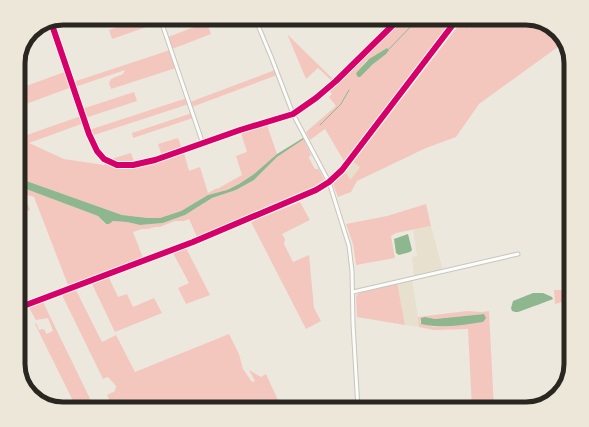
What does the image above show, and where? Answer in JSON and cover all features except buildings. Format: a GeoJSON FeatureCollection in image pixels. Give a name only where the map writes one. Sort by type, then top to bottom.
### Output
{"type":"FeatureCollection","features":[{"type":"Feature","properties":{"kind":"street"},"geometry":{"type":"LineString","coordinates":[[162,25],[203,144]]}},
{"type":"Feature","properties":{"kind":"street"},"geometry":{"type":"LineString","coordinates":[[258,25],[293,114],[329,182],[351,254],[358,402]]}},
{"type":"Feature","properties":{"kind":"street"},"geometry":{"type":"LineString","coordinates":[[53,27],[89,134],[97,151],[104,160],[121,166],[155,160],[240,130],[293,114],[332,85],[393,25]]}},
{"type":"Feature","properties":{"kind":"street"},"geometry":{"type":"LineString","coordinates":[[25,305],[193,242],[316,190],[329,182],[342,170],[453,25]]}},
{"type":"Feature","properties":{"kind":"street"},"geometry":{"type":"LineString","coordinates":[[352,292],[518,254]]}},
{"type":"Feature","properties":{"kind":"shaded area"},"geometry":{"type":"Polygon","coordinates":[[[124,25],[152,25],[112,39],[109,30],[124,25]]]}},
{"type":"Feature","properties":{"kind":"shaded area"},"geometry":{"type":"Polygon","coordinates":[[[200,25],[211,25],[208,26],[211,34],[172,49],[168,37],[200,25]]]}},
{"type":"Feature","properties":{"kind":"shaded area"},"geometry":{"type":"Polygon","coordinates":[[[395,25],[449,25],[344,161],[325,129],[310,140],[306,132],[336,106],[329,97],[332,94],[328,90],[395,25]],[[387,48],[366,61],[357,72],[371,66],[378,60],[387,48]]]}},
{"type":"Feature","properties":{"kind":"shaded area"},"geometry":{"type":"Polygon","coordinates":[[[459,25],[466,25],[469,28],[475,25],[531,25],[545,30],[553,36],[560,46],[479,104],[456,137],[426,148],[357,181],[351,192],[338,197],[333,184],[346,172],[351,179],[360,167],[353,162],[459,25]]]}},
{"type":"Feature","properties":{"kind":"shaded area"},"geometry":{"type":"Polygon","coordinates":[[[466,25],[475,25],[469,28],[466,25]]]}},
{"type":"Feature","properties":{"kind":"shaded area"},"geometry":{"type":"Polygon","coordinates":[[[288,36],[334,80],[332,81],[318,68],[306,79],[288,36]]]}},
{"type":"Feature","properties":{"kind":"shaded area"},"geometry":{"type":"Polygon","coordinates":[[[387,48],[389,50],[386,54],[360,77],[358,77],[356,74],[357,72],[369,59],[387,48]]]}},
{"type":"Feature","properties":{"kind":"shaded area"},"geometry":{"type":"Polygon","coordinates":[[[170,50],[176,68],[111,89],[109,83],[111,79],[123,74],[125,70],[75,87],[73,82],[170,50]]]}},
{"type":"Feature","properties":{"kind":"shaded area"},"geometry":{"type":"Polygon","coordinates":[[[275,70],[277,75],[192,107],[190,102],[275,70]]]}},
{"type":"Feature","properties":{"kind":"shaded area"},"geometry":{"type":"Polygon","coordinates":[[[67,71],[72,87],[25,104],[25,86],[67,71]]]}},
{"type":"Feature","properties":{"kind":"shaded area"},"geometry":{"type":"Polygon","coordinates":[[[134,92],[137,101],[85,118],[82,109],[134,92]]]}},
{"type":"Feature","properties":{"kind":"shaded area"},"geometry":{"type":"Polygon","coordinates":[[[187,98],[189,104],[91,136],[89,130],[187,98]]]}},
{"type":"Feature","properties":{"kind":"shaded area"},"geometry":{"type":"Polygon","coordinates":[[[192,113],[193,118],[133,138],[132,133],[192,113]]]}},
{"type":"Feature","properties":{"kind":"shaded area"},"geometry":{"type":"Polygon","coordinates":[[[81,116],[84,123],[29,143],[64,159],[104,165],[105,163],[125,166],[145,164],[184,153],[189,171],[200,167],[208,193],[242,175],[236,156],[247,152],[241,133],[267,125],[277,154],[254,174],[227,190],[208,195],[181,211],[160,218],[148,218],[122,215],[25,180],[25,136],[81,116]]]}},
{"type":"Feature","properties":{"kind":"shaded area"},"geometry":{"type":"Polygon","coordinates":[[[178,138],[182,149],[162,156],[158,144],[178,138]]]}},
{"type":"Feature","properties":{"kind":"shaded area"},"geometry":{"type":"Polygon","coordinates":[[[303,138],[304,139],[277,157],[254,180],[236,190],[212,198],[185,215],[163,223],[140,225],[113,221],[106,224],[98,216],[25,189],[25,180],[122,215],[160,218],[181,211],[208,195],[227,190],[239,184],[254,174],[277,154],[303,138]]]}},
{"type":"Feature","properties":{"kind":"shaded area"},"geometry":{"type":"Polygon","coordinates":[[[304,139],[311,155],[309,158],[315,169],[319,169],[325,182],[197,237],[189,219],[184,221],[175,221],[160,227],[142,229],[133,232],[143,258],[68,285],[34,197],[25,194],[25,189],[98,216],[105,224],[113,221],[140,225],[163,223],[185,215],[212,198],[236,190],[254,180],[277,157],[304,139]]]}},
{"type":"Feature","properties":{"kind":"shaded area"},"geometry":{"type":"Polygon","coordinates":[[[131,153],[135,164],[125,164],[108,160],[131,153]]]}},
{"type":"Feature","properties":{"kind":"shaded area"},"geometry":{"type":"Polygon","coordinates":[[[353,162],[360,167],[351,179],[346,172],[353,162]]]}},
{"type":"Feature","properties":{"kind":"shaded area"},"geometry":{"type":"Polygon","coordinates":[[[25,197],[30,210],[25,212],[25,197]]]}},
{"type":"Feature","properties":{"kind":"shaded area"},"geometry":{"type":"Polygon","coordinates":[[[300,202],[310,220],[282,234],[285,239],[284,244],[293,262],[309,255],[314,308],[321,321],[306,329],[251,222],[300,202]]]}},
{"type":"Feature","properties":{"kind":"shaded area"},"geometry":{"type":"Polygon","coordinates":[[[426,204],[431,226],[396,233],[391,236],[395,258],[356,265],[353,244],[346,224],[387,216],[426,204]]]}},
{"type":"Feature","properties":{"kind":"shaded area"},"geometry":{"type":"Polygon","coordinates":[[[431,226],[443,270],[414,277],[412,257],[417,256],[413,230],[431,226]]]}},
{"type":"Feature","properties":{"kind":"shaded area"},"geometry":{"type":"Polygon","coordinates":[[[408,234],[412,250],[399,255],[396,253],[394,239],[408,234]]]}},
{"type":"Feature","properties":{"kind":"shaded area"},"geometry":{"type":"Polygon","coordinates":[[[186,248],[210,295],[186,304],[178,288],[189,283],[173,253],[186,248]]]}},
{"type":"Feature","properties":{"kind":"shaded area"},"geometry":{"type":"Polygon","coordinates":[[[109,278],[118,297],[127,294],[133,307],[154,298],[162,313],[115,332],[92,284],[109,278]]]}},
{"type":"Feature","properties":{"kind":"shaded area"},"geometry":{"type":"Polygon","coordinates":[[[412,279],[419,327],[405,325],[397,282],[412,279]]]}},
{"type":"Feature","properties":{"kind":"shaded area"},"geometry":{"type":"Polygon","coordinates":[[[397,282],[405,325],[357,317],[356,296],[359,293],[397,282]]]}},
{"type":"Feature","properties":{"kind":"shaded area"},"geometry":{"type":"Polygon","coordinates":[[[76,290],[102,342],[116,335],[135,372],[229,334],[239,354],[243,369],[252,382],[255,381],[249,370],[261,377],[266,374],[279,402],[110,402],[107,395],[115,391],[116,386],[108,377],[103,379],[62,295],[76,290]]]}},
{"type":"Feature","properties":{"kind":"shaded area"},"geometry":{"type":"Polygon","coordinates":[[[554,290],[564,290],[564,301],[555,304],[554,290]]]}},
{"type":"Feature","properties":{"kind":"shaded area"},"geometry":{"type":"Polygon","coordinates":[[[533,293],[543,293],[552,297],[553,299],[518,312],[512,311],[511,308],[513,301],[533,293]]]}},
{"type":"Feature","properties":{"kind":"shaded area"},"geometry":{"type":"Polygon","coordinates":[[[43,302],[92,402],[74,402],[35,324],[36,323],[39,330],[45,330],[46,334],[53,331],[48,318],[36,320],[29,308],[43,302]]]}},
{"type":"Feature","properties":{"kind":"shaded area"},"geometry":{"type":"Polygon","coordinates":[[[467,311],[489,311],[494,402],[472,402],[468,329],[434,330],[419,327],[418,317],[467,311]],[[484,314],[435,319],[425,317],[421,318],[420,323],[435,327],[483,322],[484,314]]]}},
{"type":"Feature","properties":{"kind":"shaded area"},"geometry":{"type":"Polygon","coordinates":[[[484,314],[486,318],[483,322],[444,326],[421,324],[421,318],[425,317],[435,319],[484,314]]]}},
{"type":"Feature","properties":{"kind":"waterway"},"geometry":{"type":"LineString","coordinates":[[389,49],[412,25]]}},
{"type":"Feature","properties":{"kind":"waterway"},"geometry":{"type":"LineString","coordinates":[[320,125],[341,104],[349,90]]}},
{"type":"Feature","properties":{"kind":"cycle path"},"geometry":{"type":"LineString","coordinates":[[53,27],[89,134],[97,151],[104,159],[117,165],[133,165],[155,160],[240,130],[293,114],[316,98],[336,81],[393,25]]}},
{"type":"Feature","properties":{"kind":"cycle path"},"geometry":{"type":"LineString","coordinates":[[25,305],[193,242],[316,190],[329,182],[342,170],[453,25]]}}]}
